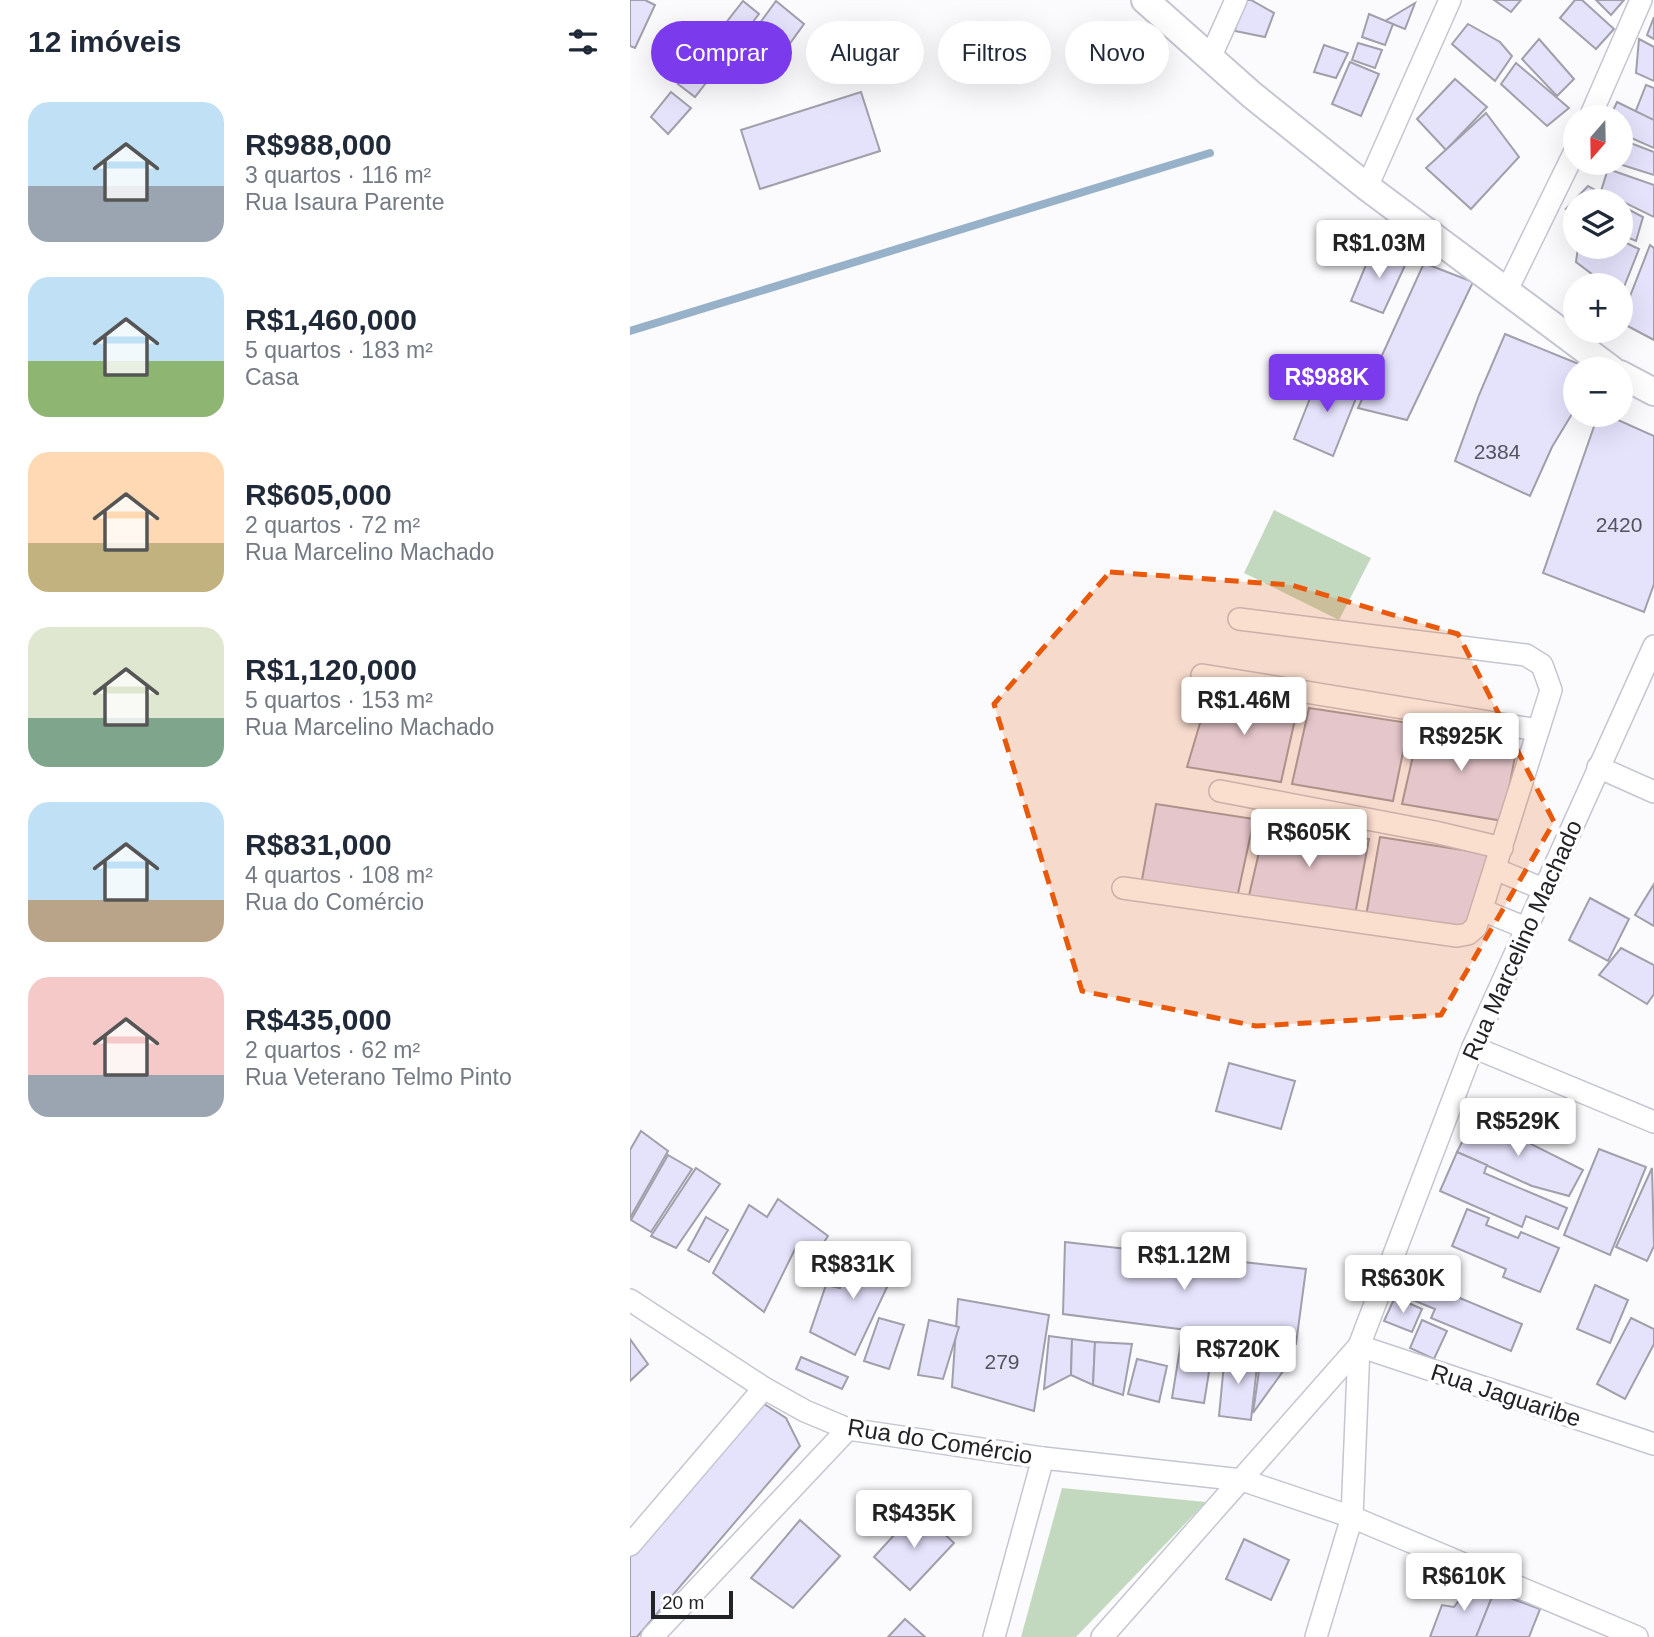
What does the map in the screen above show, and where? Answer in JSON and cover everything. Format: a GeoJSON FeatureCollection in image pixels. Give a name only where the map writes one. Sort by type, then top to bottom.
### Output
{"type":"FeatureCollection","features":[{"type":"Feature","properties":{"kind":"street"},"geometry":{"type":"LineString","coordinates":[[1145,0],[1210,58],[1367,187],[1595,357]]}},
{"type":"Feature","properties":{"kind":"street"},"geometry":{"type":"LineString","coordinates":[[1210,58],[1236,0]]}},
{"type":"Feature","properties":{"kind":"street"},"geometry":{"type":"LineString","coordinates":[[1367,187],[1450,0]]}},
{"type":"Feature","properties":{"kind":"street"},"geometry":{"type":"LineString","coordinates":[[1595,105],[1641,0]]}},
{"type":"Feature","properties":{"kind":"street"},"geometry":{"type":"LineString","coordinates":[[1506,292],[1563,175]]}},
{"type":"Feature","properties":{"kind":"street"},"geometry":{"type":"LineString","coordinates":[[1633,381],[1654,392]]}},
{"type":"Feature","properties":{"kind":"street"},"geometry":{"type":"LineString","coordinates":[[1123,888],[1457,936],[1468,934],[1476,927],[1551,690],[1542,665],[1526,655],[1239,619]]}},
{"type":"Feature","properties":{"kind":"street","name":"Rua Marcelino Machado"},"geometry":{"type":"LineString","coordinates":[[1102,1637],[1359,1346],[1473,1047],[1654,647]]}},
{"type":"Feature","properties":{"kind":"street"},"geometry":{"type":"LineString","coordinates":[[1202,675],[1538,730]]}},
{"type":"Feature","properties":{"kind":"street"},"geometry":{"type":"LineString","coordinates":[[1598,766],[1654,792]]}},
{"type":"Feature","properties":{"kind":"street"},"geometry":{"type":"LineString","coordinates":[[1220,791],[1435,832],[1502,848]]}},
{"type":"Feature","properties":{"kind":"street"},"geometry":{"type":"LineString","coordinates":[[1495,869],[1543,889]]}},
{"type":"Feature","properties":{"kind":"street"},"geometry":{"type":"LineString","coordinates":[[1482,910],[1527,928]]}},
{"type":"Feature","properties":{"kind":"street"},"geometry":{"type":"LineString","coordinates":[[1473,1047],[1654,1122]]}},
{"type":"Feature","properties":{"kind":"street","name":"Rua do Comércio"},"geometry":{"type":"LineString","coordinates":[[630,1300],[764,1388],[848,1429],[1043,1458],[1242,1480],[1352,1517],[1637,1637]]}},
{"type":"Feature","properties":{"kind":"street"},"geometry":{"type":"LineString","coordinates":[[1316,1637],[1352,1517],[1359,1346]]}},
{"type":"Feature","properties":{"kind":"street","name":"Rua Jaguaribe"},"geometry":{"type":"LineString","coordinates":[[1359,1346],[1654,1444]]}},
{"type":"Feature","properties":{"kind":"street"},"geometry":{"type":"LineString","coordinates":[[630,1545],[764,1388]]}},
{"type":"Feature","properties":{"kind":"street"},"geometry":{"type":"LineString","coordinates":[[652,1637],[848,1429]]}},
{"type":"Feature","properties":{"kind":"street"},"geometry":{"type":"LineString","coordinates":[[994,1637],[1043,1458]]}},
{"type":"Feature","properties":{"kind":"highlighted area"},"geometry":{"type":"Polygon","coordinates":[[[1110,572],[1291,585],[1458,634],[1554,822],[1441,1015],[1256,1026],[1082,991],[994,704],[1110,572]]]}},
{"type":"Feature","properties":{"kind":"green space"},"geometry":{"type":"Polygon","coordinates":[[[1274,510],[1371,558],[1339,620],[1244,573],[1274,510]]]}},
{"type":"Feature","properties":{"kind":"green space"},"geometry":{"type":"Polygon","coordinates":[[[1062,1488],[1206,1502],[1076,1637],[1021,1637],[1062,1488]]]}},
{"type":"Feature","properties":{"kind":"building"},"geometry":{"type":"Polygon","coordinates":[[[630,0],[645,0],[655,5],[635,48],[630,46],[630,0]]]}},
{"type":"Feature","properties":{"kind":"building"},"geometry":{"type":"Polygon","coordinates":[[[1242,0],[1251,0],[1274,13],[1265,37],[1235,31],[1242,0]]]}},
{"type":"Feature","properties":{"kind":"building"},"geometry":{"type":"Polygon","coordinates":[[[1494,0],[1521,0],[1511,12],[1494,0]]]}},
{"type":"Feature","properties":{"kind":"building"},"geometry":{"type":"Polygon","coordinates":[[[1575,0],[1582,0],[1614,29],[1596,49],[1560,18],[1575,0]]]}},
{"type":"Feature","properties":{"kind":"building"},"geometry":{"type":"Polygon","coordinates":[[[1596,0],[1624,0],[1611,15],[1596,0]]]}},
{"type":"Feature","properties":{"kind":"building"},"geometry":{"type":"Polygon","coordinates":[[[743,1],[759,14],[754,21],[727,21],[743,1]]]}},
{"type":"Feature","properties":{"kind":"building"},"geometry":{"type":"Polygon","coordinates":[[[776,1],[804,24],[792,41],[792,21],[761,21],[776,1]]]}},
{"type":"Feature","properties":{"kind":"building"},"geometry":{"type":"Polygon","coordinates":[[[1415,3],[1405,29],[1385,21],[1415,3]]]}},
{"type":"Feature","properties":{"kind":"building"},"geometry":{"type":"Polygon","coordinates":[[[1369,14],[1393,24],[1385,45],[1362,37],[1369,14]]]}},
{"type":"Feature","properties":{"kind":"building"},"geometry":{"type":"Polygon","coordinates":[[[1654,17],[1654,39],[1647,35],[1654,17]]]}},
{"type":"Feature","properties":{"kind":"building"},"geometry":{"type":"Polygon","coordinates":[[[1468,24],[1500,42],[1512,56],[1495,81],[1452,44],[1468,24]]]}},
{"type":"Feature","properties":{"kind":"building"},"geometry":{"type":"Polygon","coordinates":[[[1539,39],[1574,79],[1557,96],[1522,59],[1539,39]]]}},
{"type":"Feature","properties":{"kind":"building"},"geometry":{"type":"Polygon","coordinates":[[[1639,39],[1654,47],[1654,81],[1636,73],[1639,39]]]}},
{"type":"Feature","properties":{"kind":"building"},"geometry":{"type":"Polygon","coordinates":[[[1358,43],[1382,50],[1375,68],[1352,60],[1358,43]]]}},
{"type":"Feature","properties":{"kind":"building"},"geometry":{"type":"Polygon","coordinates":[[[1324,45],[1348,53],[1336,78],[1314,72],[1324,45]]]}},
{"type":"Feature","properties":{"kind":"building"},"geometry":{"type":"Polygon","coordinates":[[[1350,62],[1379,74],[1361,116],[1332,104],[1350,62]]]}},
{"type":"Feature","properties":{"kind":"building"},"geometry":{"type":"Polygon","coordinates":[[[1516,63],[1565,105],[1563,105],[1563,113],[1547,126],[1501,84],[1516,63]]]}},
{"type":"Feature","properties":{"kind":"building"},"geometry":{"type":"Polygon","coordinates":[[[1455,79],[1487,107],[1446,150],[1417,119],[1455,79]]]}},
{"type":"Feature","properties":{"kind":"building"},"geometry":{"type":"Polygon","coordinates":[[[678,84],[705,84],[695,97],[678,84]]]}},
{"type":"Feature","properties":{"kind":"building"},"geometry":{"type":"Polygon","coordinates":[[[1646,85],[1654,88],[1654,121],[1635,113],[1646,85]]]}},
{"type":"Feature","properties":{"kind":"building"},"geometry":{"type":"Polygon","coordinates":[[[671,92],[691,108],[668,134],[651,117],[671,92]]]}},
{"type":"Feature","properties":{"kind":"building"},"geometry":{"type":"Polygon","coordinates":[[[861,92],[880,151],[760,189],[741,130],[861,92]]]}},
{"type":"Feature","properties":{"kind":"building"},"geometry":{"type":"Polygon","coordinates":[[[1633,110],[1654,120],[1654,148],[1633,139],[1633,110]]]}},
{"type":"Feature","properties":{"kind":"building"},"geometry":{"type":"Polygon","coordinates":[[[1486,113],[1519,157],[1471,209],[1426,168],[1486,113]]]}},
{"type":"Feature","properties":{"kind":"building"},"geometry":{"type":"Polygon","coordinates":[[[1633,144],[1654,152],[1654,175],[1633,168],[1633,144]]]}},
{"type":"Feature","properties":{"kind":"building"},"geometry":{"type":"Polygon","coordinates":[[[1606,175],[1625,175],[1654,185],[1654,217],[1633,207],[1633,189],[1602,189],[1606,175]]]}},
{"type":"Feature","properties":{"kind":"building"},"geometry":{"type":"Polygon","coordinates":[[[1633,212],[1643,217],[1636,241],[1633,240],[1633,212]]]}},
{"type":"Feature","properties":{"kind":"building"},"geometry":{"type":"Polygon","coordinates":[[[1650,245],[1654,248],[1654,340],[1633,329],[1633,289],[1650,245]]]}},
{"type":"Feature","properties":{"kind":"building"},"geometry":{"type":"Polygon","coordinates":[[[1633,246],[1639,249],[1630,273],[1590,273],[1576,262],[1576,259],[1633,259],[1633,246]]]}},
{"type":"Feature","properties":{"kind":"building"},"geometry":{"type":"Polygon","coordinates":[[[1373,248],[1407,261],[1383,313],[1351,301],[1373,248]]]}},
{"type":"Feature","properties":{"kind":"building"},"geometry":{"type":"Polygon","coordinates":[[[1424,263],[1473,282],[1407,420],[1358,408],[1424,263]]]}},
{"type":"Feature","properties":{"kind":"building"},"geometry":{"type":"Polygon","coordinates":[[[1505,334],[1563,358],[1564,427],[1530,496],[1455,461],[1505,334]]]}},
{"type":"Feature","properties":{"kind":"building"},"geometry":{"type":"Polygon","coordinates":[[[1320,373],[1360,388],[1333,456],[1294,439],[1320,373]]]}},
{"type":"Feature","properties":{"kind":"building"},"geometry":{"type":"Polygon","coordinates":[[[1594,427],[1633,427],[1654,436],[1654,584],[1644,612],[1543,573],[1594,427]]]}},
{"type":"Feature","properties":{"kind":"building"},"geometry":{"type":"Polygon","coordinates":[[[1209,693],[1298,706],[1281,782],[1187,767],[1209,693]]]}},
{"type":"Feature","properties":{"kind":"building"},"geometry":{"type":"Polygon","coordinates":[[[1309,708],[1409,723],[1393,801],[1292,784],[1309,708]]]}},
{"type":"Feature","properties":{"kind":"building"},"geometry":{"type":"Polygon","coordinates":[[[1420,725],[1518,740],[1503,821],[1402,804],[1420,725]]]}},
{"type":"Feature","properties":{"kind":"building"},"geometry":{"type":"Polygon","coordinates":[[[1156,804],[1254,819],[1237,898],[1141,885],[1156,804]]]}},
{"type":"Feature","properties":{"kind":"building"},"geometry":{"type":"Polygon","coordinates":[[[1266,822],[1369,839],[1355,915],[1248,900],[1266,822]]]}},
{"type":"Feature","properties":{"kind":"building"},"geometry":{"type":"Polygon","coordinates":[[[1380,837],[1488,854],[1471,928],[1366,916],[1380,837]]]}},
{"type":"Feature","properties":{"kind":"building"},"geometry":{"type":"Polygon","coordinates":[[[1654,884],[1654,926],[1635,915],[1654,884]]]}},
{"type":"Feature","properties":{"kind":"building"},"geometry":{"type":"Polygon","coordinates":[[[1590,898],[1629,919],[1608,961],[1569,940],[1590,898]]]}},
{"type":"Feature","properties":{"kind":"building"},"geometry":{"type":"Polygon","coordinates":[[[1621,948],[1654,965],[1654,994],[1647,1004],[1599,975],[1621,948]]]}},
{"type":"Feature","properties":{"kind":"building"},"geometry":{"type":"Polygon","coordinates":[[[1229,1063],[1295,1081],[1281,1129],[1216,1111],[1229,1063]]]}},
{"type":"Feature","properties":{"kind":"building"},"geometry":{"type":"Polygon","coordinates":[[[1475,1116],[1583,1170],[1569,1196],[1532,1186],[1457,1152],[1475,1116]]]}},
{"type":"Feature","properties":{"kind":"building"},"geometry":{"type":"Polygon","coordinates":[[[641,1131],[668,1151],[630,1218],[630,1150],[641,1131]]]}},
{"type":"Feature","properties":{"kind":"building"},"geometry":{"type":"Polygon","coordinates":[[[1599,1149],[1646,1167],[1610,1255],[1564,1235],[1599,1149]]]}},
{"type":"Feature","properties":{"kind":"building"},"geometry":{"type":"Polygon","coordinates":[[[1457,1152],[1487,1165],[1484,1173],[1567,1208],[1558,1229],[1526,1216],[1522,1227],[1440,1191],[1457,1152]]]}},
{"type":"Feature","properties":{"kind":"building"},"geometry":{"type":"Polygon","coordinates":[[[668,1155],[692,1169],[651,1232],[631,1220],[668,1155]]]}},
{"type":"Feature","properties":{"kind":"building"},"geometry":{"type":"Polygon","coordinates":[[[696,1168],[720,1184],[676,1248],[651,1236],[696,1168]]]}},
{"type":"Feature","properties":{"kind":"building"},"geometry":{"type":"Polygon","coordinates":[[[1652,1168],[1654,1246],[1647,1261],[1616,1247],[1652,1168]]]}},
{"type":"Feature","properties":{"kind":"building"},"geometry":{"type":"Polygon","coordinates":[[[778,1199],[828,1236],[816,1254],[797,1245],[764,1312],[713,1273],[749,1205],[767,1217],[778,1199]]]}},
{"type":"Feature","properties":{"kind":"building"},"geometry":{"type":"Polygon","coordinates":[[[1467,1209],[1489,1218],[1486,1225],[1518,1238],[1521,1232],[1559,1248],[1540,1292],[1503,1277],[1506,1269],[1452,1246],[1467,1209]]]}},
{"type":"Feature","properties":{"kind":"building"},"geometry":{"type":"Polygon","coordinates":[[[706,1217],[728,1230],[709,1262],[688,1250],[706,1217]]]}},
{"type":"Feature","properties":{"kind":"building"},"geometry":{"type":"Polygon","coordinates":[[[1065,1242],[1306,1269],[1296,1344],[1063,1314],[1065,1242]]]}},
{"type":"Feature","properties":{"kind":"building"},"geometry":{"type":"Polygon","coordinates":[[[853,1246],[897,1266],[855,1355],[810,1332],[826,1285],[840,1288],[853,1246]]]}},
{"type":"Feature","properties":{"kind":"building"},"geometry":{"type":"Polygon","coordinates":[[[1412,1261],[1449,1276],[1443,1291],[1522,1324],[1511,1351],[1431,1318],[1435,1309],[1398,1294],[1412,1261]]]}},
{"type":"Feature","properties":{"kind":"building"},"geometry":{"type":"Polygon","coordinates":[[[1595,1285],[1628,1300],[1610,1343],[1577,1329],[1595,1285]]]}},
{"type":"Feature","properties":{"kind":"building"},"geometry":{"type":"Polygon","coordinates":[[[1395,1297],[1422,1309],[1412,1332],[1384,1321],[1395,1297]]]}},
{"type":"Feature","properties":{"kind":"building"},"geometry":{"type":"Polygon","coordinates":[[[958,1299],[1049,1315],[1034,1411],[952,1387],[958,1299]]]}},
{"type":"Feature","properties":{"kind":"building"},"geometry":{"type":"Polygon","coordinates":[[[879,1318],[904,1325],[889,1369],[864,1361],[879,1318]]]}},
{"type":"Feature","properties":{"kind":"building"},"geometry":{"type":"Polygon","coordinates":[[[1631,1318],[1654,1329],[1654,1344],[1625,1399],[1597,1384],[1631,1318]]]}},
{"type":"Feature","properties":{"kind":"building"},"geometry":{"type":"Polygon","coordinates":[[[929,1320],[959,1327],[943,1379],[918,1375],[929,1320]]]}},
{"type":"Feature","properties":{"kind":"building"},"geometry":{"type":"Polygon","coordinates":[[[1422,1320],[1447,1331],[1434,1359],[1410,1348],[1422,1320]]]}},
{"type":"Feature","properties":{"kind":"building"},"geometry":{"type":"Polygon","coordinates":[[[1049,1336],[1072,1339],[1071,1375],[1044,1389],[1049,1336]]]}},
{"type":"Feature","properties":{"kind":"building"},"geometry":{"type":"Polygon","coordinates":[[[1182,1336],[1214,1341],[1204,1403],[1172,1398],[1182,1336]]]}},
{"type":"Feature","properties":{"kind":"building"},"geometry":{"type":"Polygon","coordinates":[[[630,1339],[648,1364],[630,1381],[630,1339]]]}},
{"type":"Feature","properties":{"kind":"building"},"geometry":{"type":"Polygon","coordinates":[[[1072,1339],[1095,1342],[1093,1385],[1071,1375],[1072,1339]]]}},
{"type":"Feature","properties":{"kind":"building"},"geometry":{"type":"Polygon","coordinates":[[[1095,1342],[1132,1344],[1123,1395],[1093,1385],[1095,1342]]]}},
{"type":"Feature","properties":{"kind":"building"},"geometry":{"type":"Polygon","coordinates":[[[1262,1350],[1294,1356],[1253,1413],[1262,1350]]]}},
{"type":"Feature","properties":{"kind":"building"},"geometry":{"type":"Polygon","coordinates":[[[1225,1353],[1258,1357],[1251,1420],[1219,1416],[1225,1353]]]}},
{"type":"Feature","properties":{"kind":"building"},"geometry":{"type":"Polygon","coordinates":[[[801,1357],[848,1377],[842,1389],[796,1369],[801,1357]]]}},
{"type":"Feature","properties":{"kind":"building"},"geometry":{"type":"Polygon","coordinates":[[[1137,1359],[1167,1366],[1159,1402],[1128,1394],[1137,1359]]]}},
{"type":"Feature","properties":{"kind":"building"},"geometry":{"type":"Polygon","coordinates":[[[761,1402],[786,1418],[800,1446],[637,1637],[630,1637],[630,1552],[761,1402]]]}},
{"type":"Feature","properties":{"kind":"building"},"geometry":{"type":"Polygon","coordinates":[[[918,1509],[954,1543],[910,1590],[874,1557],[918,1509]]]}},
{"type":"Feature","properties":{"kind":"building"},"geometry":{"type":"Polygon","coordinates":[[[800,1520],[840,1556],[793,1608],[751,1578],[800,1520]]]}},
{"type":"Feature","properties":{"kind":"building"},"geometry":{"type":"Polygon","coordinates":[[[1244,1539],[1289,1560],[1271,1600],[1226,1579],[1244,1539]]]}},
{"type":"Feature","properties":{"kind":"building"},"geometry":{"type":"Polygon","coordinates":[[[1466,1578],[1494,1592],[1476,1637],[1430,1637],[1442,1605],[1454,1607],[1460,1599],[1466,1578]]]}},
{"type":"Feature","properties":{"kind":"building"},"geometry":{"type":"Polygon","coordinates":[[[1494,1592],[1540,1609],[1529,1637],[1476,1637],[1494,1592]]]}},
{"type":"Feature","properties":{"kind":"building"},"geometry":{"type":"Polygon","coordinates":[[[905,1619],[925,1637],[888,1637],[905,1619]]]}},
{"type":"Feature","properties":{"kind":"waterway"},"geometry":{"type":"LineString","coordinates":[[630,331],[1210,153]]}}]}
